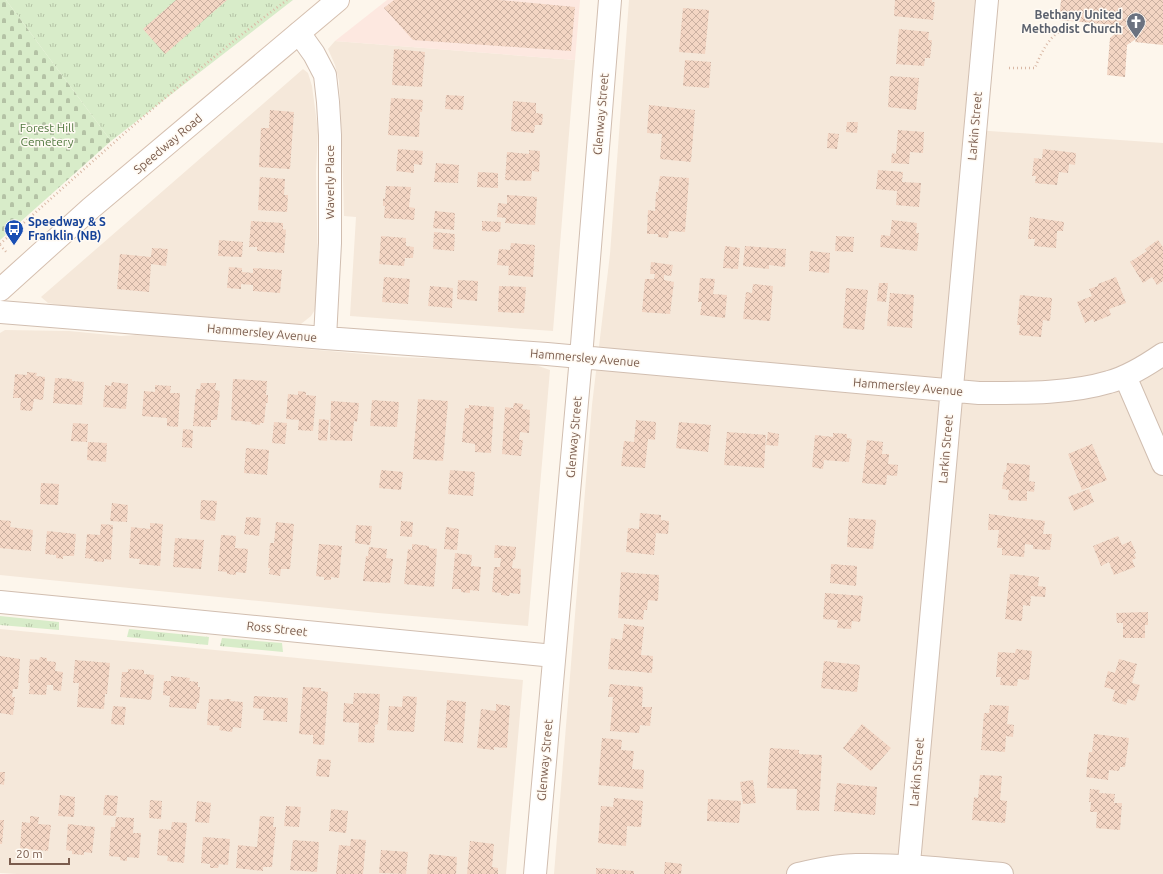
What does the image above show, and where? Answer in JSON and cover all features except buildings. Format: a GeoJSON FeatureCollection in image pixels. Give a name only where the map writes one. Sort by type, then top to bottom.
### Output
{"type":"FeatureCollection","features":[{"type":"Feature","properties":{"kind":"street","name":"Speedway Road"},"geometry":{"type":"LineString","coordinates":[[0,290],[91,208],[338,0]]}},
{"type":"Feature","properties":{"kind":"street","name":"Glenway Street"},"geometry":{"type":"LineString","coordinates":[[535,874],[581,357],[610,0]]}},
{"type":"Feature","properties":{"kind":"street","name":"Larkin Street"},"geometry":{"type":"LineString","coordinates":[[908,870],[987,0]]}},
{"type":"Feature","properties":{"kind":"street","name":"Waverly Place"},"geometry":{"type":"LineString","coordinates":[[299,32],[314,54],[325,75],[328,102],[330,135],[330,243],[325,338]]}},
{"type":"Feature","properties":{"kind":"street","name":"Hammersley Avenue"},"geometry":{"type":"LineString","coordinates":[[0,312],[581,357],[979,393],[1017,393],[1068,390],[1110,382],[1125,376],[1163,354]]}},
{"type":"Feature","properties":{"kind":"street"},"geometry":{"type":"LineString","coordinates":[[1125,376],[1163,464]]}},
{"type":"Feature","properties":{"kind":"street","name":"Ross Street"},"geometry":{"type":"LineString","coordinates":[[0,602],[554,656]]}},
{"type":"Feature","properties":{"kind":"street"},"geometry":{"type":"LineString","coordinates":[[798,874],[819,869],[854,865],[908,870],[1002,874]]}},
{"type":"Feature","properties":{"kind":"path"},"geometry":{"type":"LineString","coordinates":[[9,255],[0,244],[152,110],[224,49],[287,0]]}},
{"type":"Feature","properties":{"kind":"path"},"geometry":{"type":"LineString","coordinates":[[1009,68],[1034,68],[1044,47],[1064,30],[1072,28]]}},
{"type":"Feature","properties":{"kind":"shaded area"},"geometry":{"type":"Polygon","coordinates":[[[387,0],[580,0],[575,60],[335,41],[387,0]]]}},
{"type":"Feature","properties":{"kind":"shaded area"},"geometry":{"type":"Polygon","coordinates":[[[629,0],[975,0],[933,485],[903,796],[898,874],[554,874],[592,405],[610,254],[629,0]]]}},
{"type":"Feature","properties":{"kind":"shaded area"},"geometry":{"type":"Polygon","coordinates":[[[335,41],[575,60],[553,331],[350,316],[356,217],[344,216],[339,81],[335,65],[328,49],[335,41]]]}},
{"type":"Feature","properties":{"kind":"shaded area"},"geometry":{"type":"Polygon","coordinates":[[[303,69],[308,73],[312,86],[318,131],[316,172],[318,277],[316,308],[311,316],[301,324],[288,326],[83,309],[48,303],[41,297],[303,69]]]}},
{"type":"Feature","properties":{"kind":"shaded area"},"geometry":{"type":"Polygon","coordinates":[[[975,130],[1163,143],[1163,874],[1002,874],[908,866],[975,130]]]}},
{"type":"Feature","properties":{"kind":"shaded area"},"geometry":{"type":"Polygon","coordinates":[[[5,330],[69,331],[121,336],[161,336],[397,357],[507,361],[530,363],[550,370],[528,626],[378,613],[0,575],[0,333],[5,330]]]}},
{"type":"Feature","properties":{"kind":"shaded area"},"geometry":{"type":"Polygon","coordinates":[[[0,629],[523,680],[506,874],[0,873],[0,629]]]}},
{"type":"Feature","properties":{"kind":"green space","name":"Forest Hill Cemetery"},"geometry":{"type":"Polygon","coordinates":[[[0,0],[6,0],[111,141],[0,240],[0,0]]]}},
{"type":"Feature","properties":{"kind":"green space"},"geometry":{"type":"Polygon","coordinates":[[[6,0],[293,0],[111,141],[6,0]]]}},
{"type":"Feature","properties":{"kind":"green space"},"geometry":{"type":"Polygon","coordinates":[[[0,616],[59,622],[59,630],[0,625],[0,616]]]}},
{"type":"Feature","properties":{"kind":"green space"},"geometry":{"type":"Polygon","coordinates":[[[129,629],[209,637],[208,645],[127,637],[129,629]]]}},
{"type":"Feature","properties":{"kind":"green space"},"geometry":{"type":"Polygon","coordinates":[[[222,638],[282,643],[283,652],[220,646],[222,638]]]}},
{"type":"Feature","properties":{"kind":"place","name":"Bethany United Methodist Church"},"geometry":{"type":"Point","coordinates":[1136,39]}},
{"type":"Feature","properties":{"kind":"place","name":"Speedway & S Franklin (NB)"},"geometry":{"type":"Point","coordinates":[14,246]}}]}
